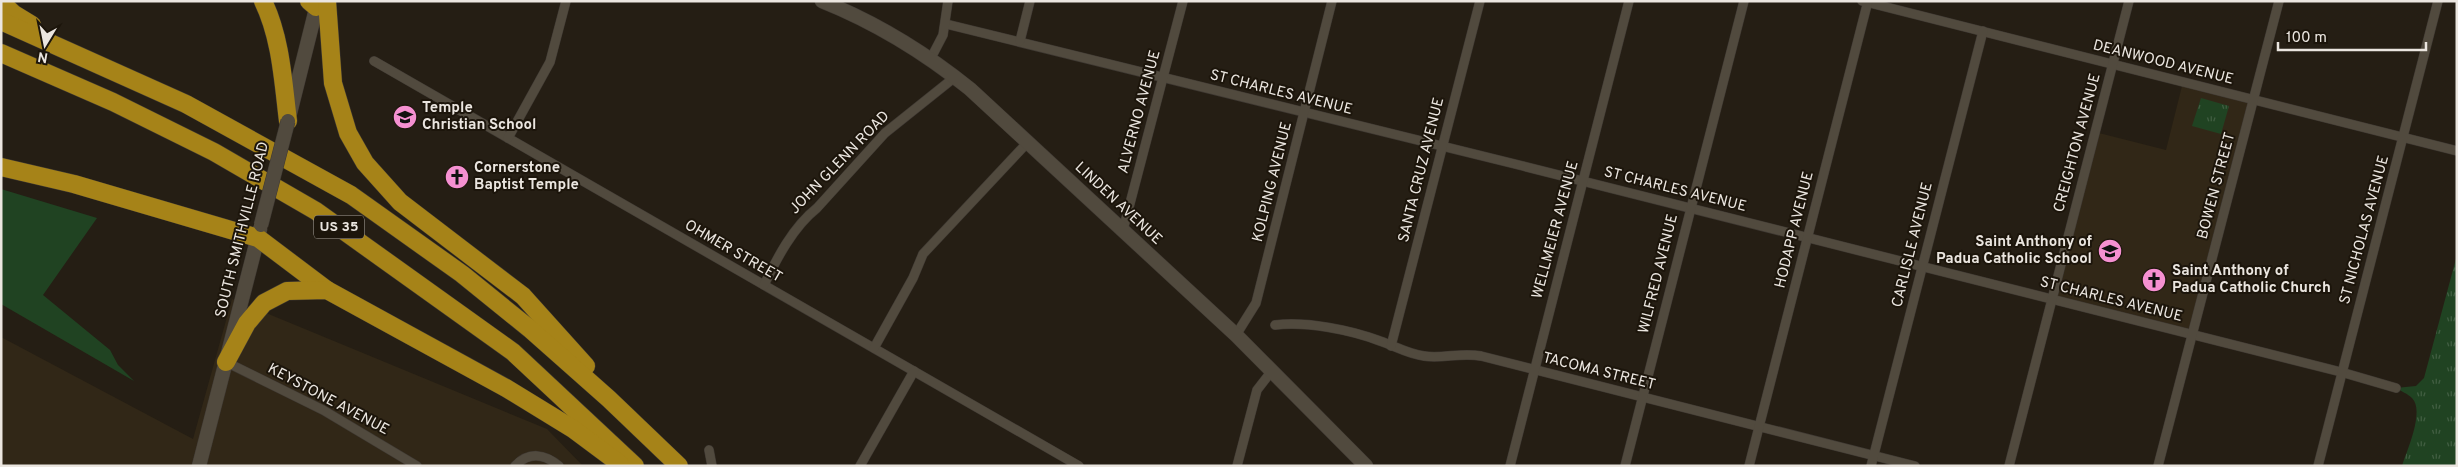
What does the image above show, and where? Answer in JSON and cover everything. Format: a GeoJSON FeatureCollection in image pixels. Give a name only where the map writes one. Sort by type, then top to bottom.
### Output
{"type":"FeatureCollection","features":[{"type":"Feature","properties":{"kind":"highway"},"geometry":{"type":"LineString","coordinates":[[263,1],[270,15],[278,50],[288,121]]}},
{"type":"Feature","properties":{"kind":"highway"},"geometry":{"type":"LineString","coordinates":[[1,2],[14,14],[74,53]]}},
{"type":"Feature","properties":{"kind":"highway"},"geometry":{"type":"LineString","coordinates":[[318,3],[333,83],[348,133],[365,163],[400,202],[523,296],[664,451]]}},
{"type":"Feature","properties":{"kind":"highway","name":"US 35"},"geometry":{"type":"LineString","coordinates":[[1,21],[186,104],[351,195],[470,280],[538,336],[679,466]]}},
{"type":"Feature","properties":{"kind":"highway","name":"US 35"},"geometry":{"type":"LineString","coordinates":[[1,53],[113,102],[214,152],[316,211],[513,352],[635,466]]}},
{"type":"Feature","properties":{"kind":"highway"},"geometry":{"type":"LineString","coordinates":[[1,167],[260,231],[327,290],[506,388],[573,429],[623,466]]}},
{"type":"Feature","properties":{"kind":"highway"},"geometry":{"type":"LineString","coordinates":[[226,362],[247,323],[264,304],[287,291],[327,290]]}},
{"type":"Feature","properties":{"kind":"main road","name":"LINDEN AVENUE"},"geometry":{"type":"LineString","coordinates":[[822,1],[868,21],[931,58],[955,77],[1236,335],[1366,466]]}},
{"type":"Feature","properties":{"kind":"main road","name":"SOUTH SMITHVILLE ROAD"},"geometry":{"type":"LineString","coordinates":[[199,466],[318,3]]}},
{"type":"Feature","properties":{"kind":"street"},"geometry":{"type":"LineString","coordinates":[[508,138],[546,73],[556,45],[566,1]]}},
{"type":"Feature","properties":{"kind":"street"},"geometry":{"type":"LineString","coordinates":[[931,58],[938,46],[946,24],[948,1]]}},
{"type":"Feature","properties":{"kind":"street"},"geometry":{"type":"LineString","coordinates":[[1020,41],[1030,1]]}},
{"type":"Feature","properties":{"kind":"street","name":"ALVERNO AVENUE"},"geometry":{"type":"LineString","coordinates":[[1123,230],[1183,1]]}},
{"type":"Feature","properties":{"kind":"street","name":"KOLPING AVENUE"},"geometry":{"type":"LineString","coordinates":[[1236,335],[1256,303],[1332,1]]}},
{"type":"Feature","properties":{"kind":"street","name":"SANTA CRUZ AVENUE"},"geometry":{"type":"LineString","coordinates":[[1391,346],[1480,1]]}},
{"type":"Feature","properties":{"kind":"street","name":"WELLMEIER AVENUE"},"geometry":{"type":"LineString","coordinates":[[1510,466],[1629,1]]}},
{"type":"Feature","properties":{"kind":"street","name":"WILFRED AVENUE"},"geometry":{"type":"LineString","coordinates":[[1625,466],[1744,1]]}},
{"type":"Feature","properties":{"kind":"street","name":"CREIGHTON AVENUE"},"geometry":{"type":"LineString","coordinates":[[2009,466],[2129,1]]}},
{"type":"Feature","properties":{"kind":"street","name":"BOWEN STREET"},"geometry":{"type":"LineString","coordinates":[[2158,466],[2279,1]]}},
{"type":"Feature","properties":{"kind":"street","name":"ST NICHOLAS AVENUE"},"geometry":{"type":"LineString","coordinates":[[2318,466],[2438,1]]}},
{"type":"Feature","properties":{"kind":"street","name":"DEANWOOD AVENUE"},"geometry":{"type":"LineString","coordinates":[[1866,2],[2457,151]]}},
{"type":"Feature","properties":{"kind":"street","name":"HODAPP AVENUE"},"geometry":{"type":"LineString","coordinates":[[1749,466],[1866,2]]}},
{"type":"Feature","properties":{"kind":"street","name":"ST CHARLES AVENUE"},"geometry":{"type":"LineString","coordinates":[[946,24],[1922,266],[2341,372],[2396,388]]}},
{"type":"Feature","properties":{"kind":"street","name":"CARLISLE AVENUE"},"geometry":{"type":"LineString","coordinates":[[1871,466],[1982,32]]}},
{"type":"Feature","properties":{"kind":"street","name":"OHMER STREET"},"geometry":{"type":"LineString","coordinates":[[374,61],[1079,466]]}},
{"type":"Feature","properties":{"kind":"street","name":"JOHN GLENN ROAD"},"geometry":{"type":"LineString","coordinates":[[764,285],[796,228],[806,217],[817,208],[885,132],[955,77]]}},
{"type":"Feature","properties":{"kind":"street"},"geometry":{"type":"LineString","coordinates":[[874,348],[923,254],[1028,142]]}},
{"type":"Feature","properties":{"kind":"street","name":"TACOMA STREET"},"geometry":{"type":"LineString","coordinates":[[1275,325],[1292,323],[1310,325],[1381,341],[1422,356],[1468,354],[1915,466]]}},
{"type":"Feature","properties":{"kind":"street","name":"KEYSTONE AVENUE"},"geometry":{"type":"LineString","coordinates":[[226,362],[324,410],[417,466]]}},
{"type":"Feature","properties":{"kind":"street"},"geometry":{"type":"LineString","coordinates":[[860,466],[914,371]]}},
{"type":"Feature","properties":{"kind":"street"},"geometry":{"type":"LineString","coordinates":[[1237,466],[1257,390],[1271,372]]}},
{"type":"Feature","properties":{"kind":"street"},"geometry":{"type":"LineString","coordinates":[[709,450],[712,466]]}},
{"type":"Feature","properties":{"kind":"street"},"geometry":{"type":"LineString","coordinates":[[515,466],[525,458],[535,455],[545,456],[559,466]]}},
{"type":"Feature","properties":{"kind":"shaded area"},"geometry":{"type":"Polygon","coordinates":[[[2183,82],[2254,100],[2193,335],[2052,299],[2095,132],[2166,150],[2183,82]]]}},
{"type":"Feature","properties":{"kind":"shaded area"},"geometry":{"type":"Polygon","coordinates":[[[232,299],[547,429],[583,466],[1,466],[1,337],[193,439],[232,299]]]}},
{"type":"Feature","properties":{"kind":"green space"},"geometry":{"type":"Polygon","coordinates":[[[2201,98],[2229,106],[2221,134],[2192,126],[2201,98]]]}},
{"type":"Feature","properties":{"kind":"green space"},"geometry":{"type":"Polygon","coordinates":[[[1,189],[97,218],[43,295],[110,350],[118,365],[134,381],[1,304],[1,189]]]}},
{"type":"Feature","properties":{"kind":"green space"},"geometry":{"type":"Polygon","coordinates":[[[2457,255],[2457,466],[2402,466],[2414,431],[2417,412],[2416,404],[2412,398],[2396,388],[2416,386],[2424,378],[2457,255]]]}},
{"type":"Feature","properties":{"kind":"place","name":"Temple Christian School"},"geometry":{"type":"Point","coordinates":[405,117]}},
{"type":"Feature","properties":{"kind":"place","name":"Cornerstone Baptist Temple"},"geometry":{"type":"Point","coordinates":[457,177]}},
{"type":"Feature","properties":{"kind":"place","name":"Saint Anthony of Padua Catholic School"},"geometry":{"type":"Point","coordinates":[2110,251]}},
{"type":"Feature","properties":{"kind":"place","name":"Saint Anthony of Padua Catholic Church"},"geometry":{"type":"Point","coordinates":[2154,280]}}]}
